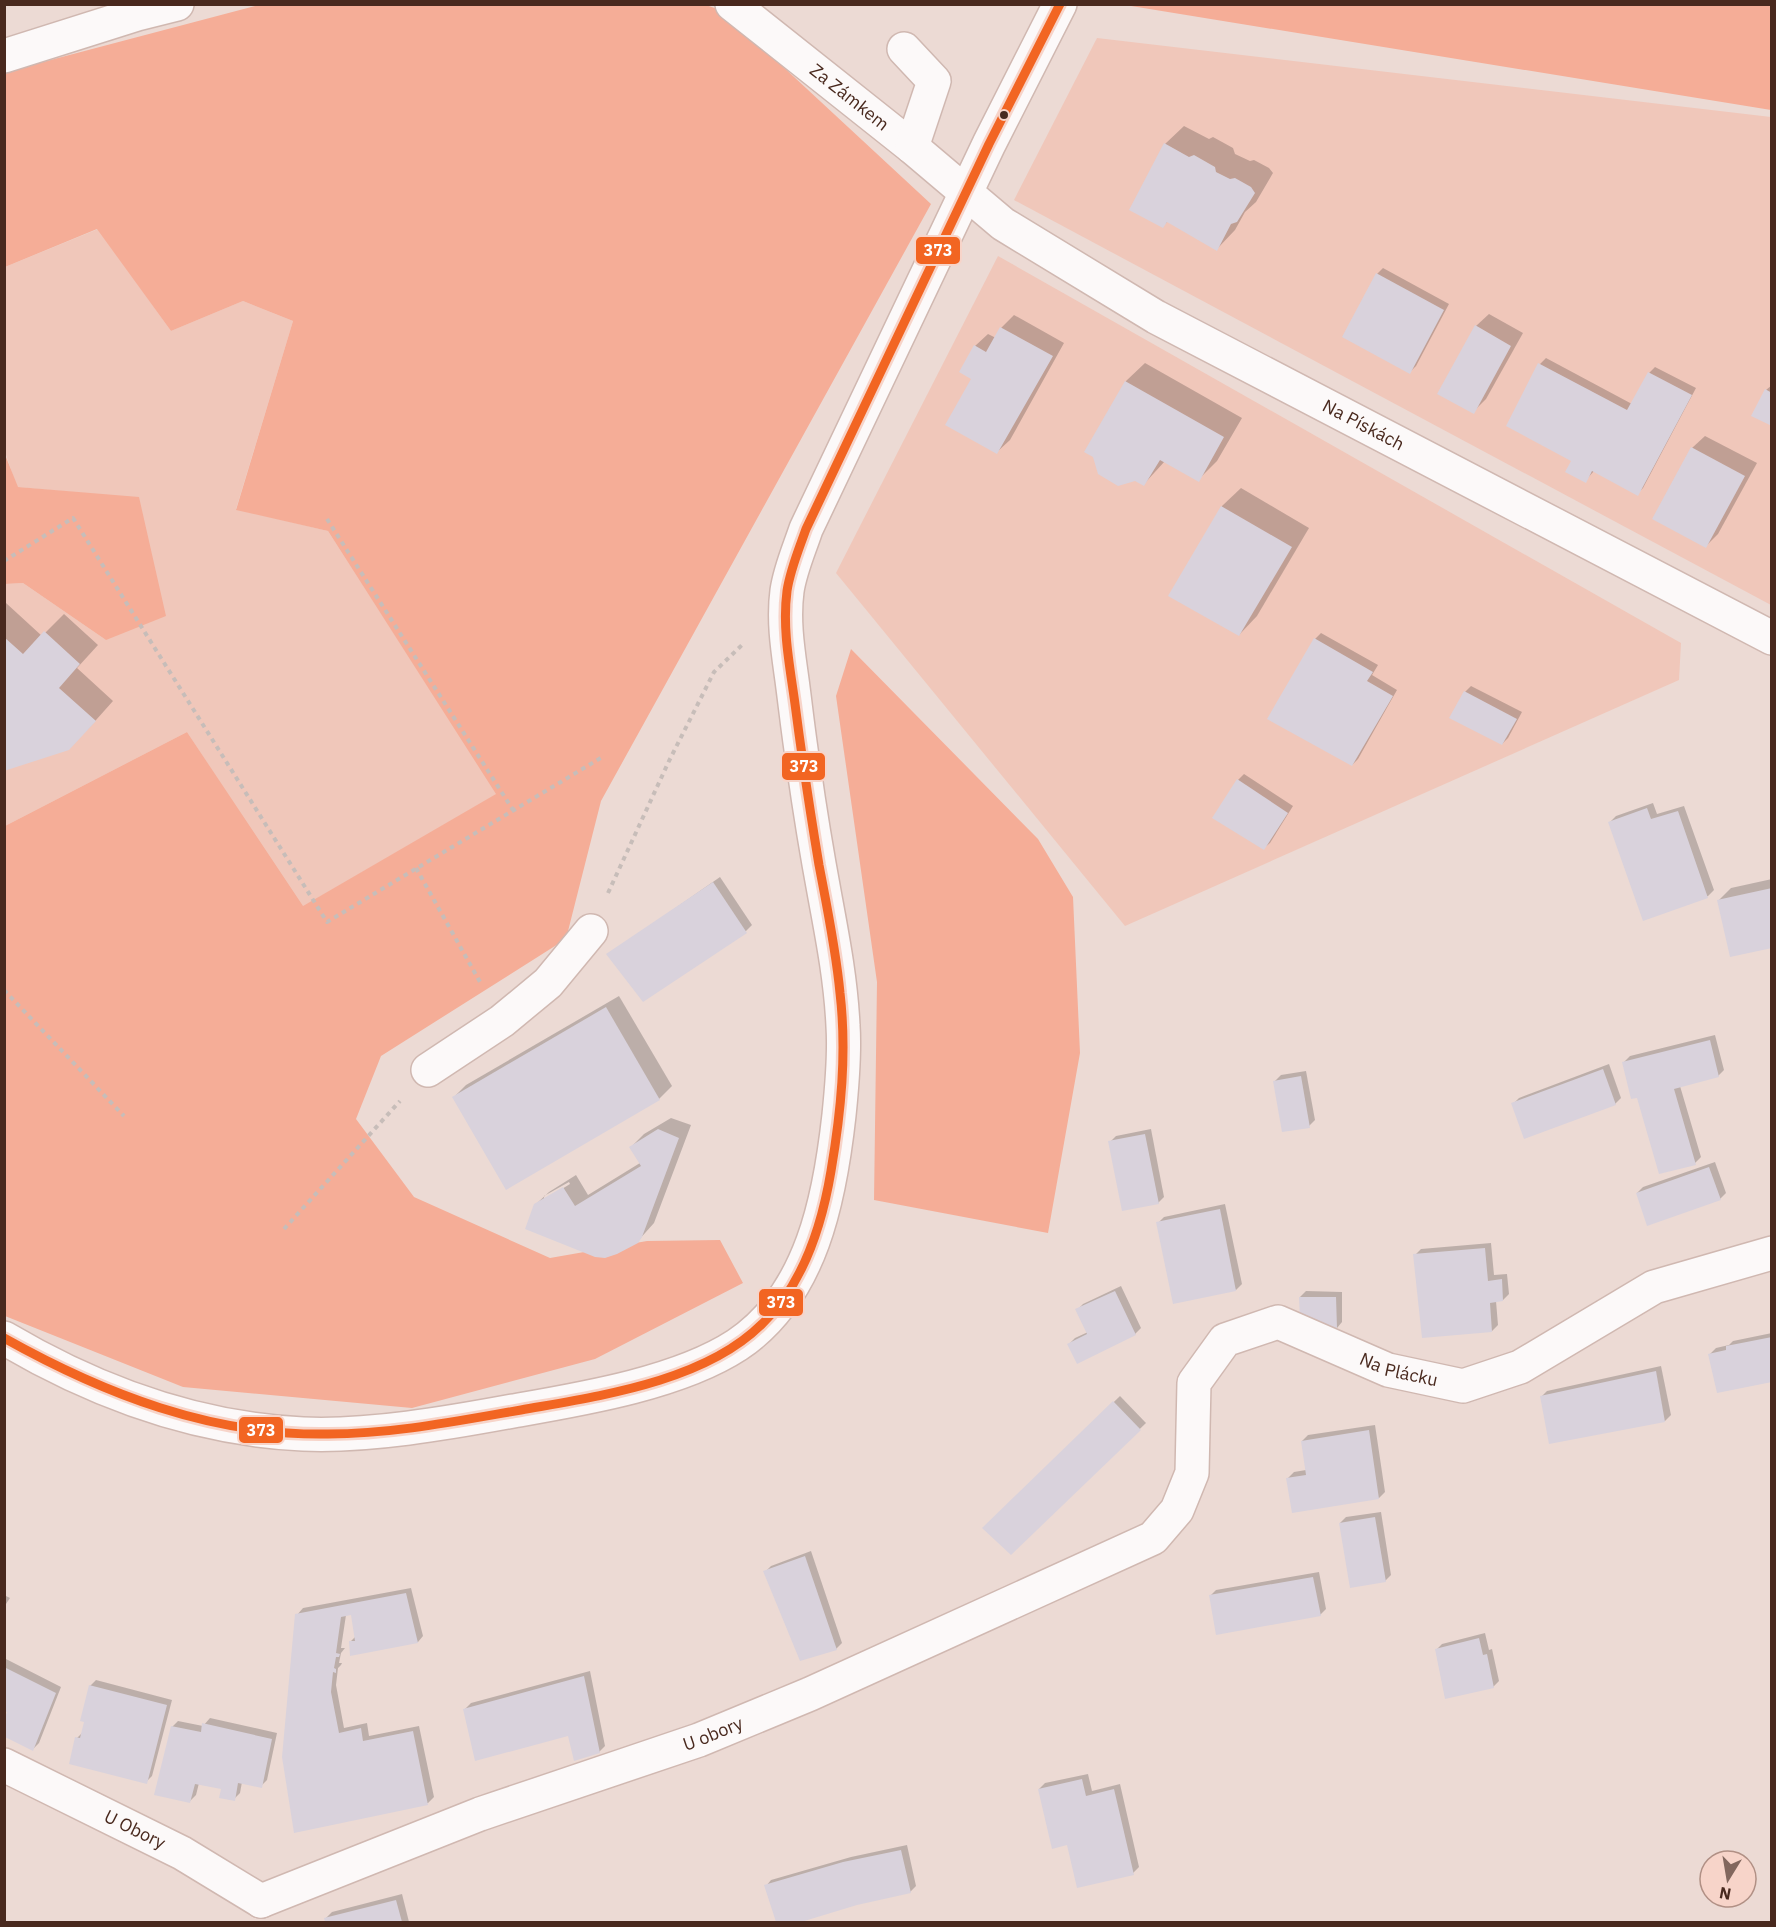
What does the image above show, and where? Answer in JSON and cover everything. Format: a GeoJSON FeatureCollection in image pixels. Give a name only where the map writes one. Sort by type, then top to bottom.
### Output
{"type":"FeatureCollection","features":[{"type":"Feature","properties":{"kind":"street"},"geometry":{"type":"LineString","coordinates":[[4,56],[137,14],[177,4]]}},
{"type":"Feature","properties":{"kind":"street","name":"Za Zámkem"},"geometry":{"type":"LineString","coordinates":[[732,4],[966,192]]}},
{"type":"Feature","properties":{"kind":"street"},"geometry":{"type":"LineString","coordinates":[[4,1338],[93,1385],[151,1407],[248,1429],[307,1434],[376,1431],[469,1419],[550,1404],[665,1377],[721,1355],[749,1337],[783,1299],[813,1243],[821,1221],[835,1160],[844,1029],[840,989],[801,753],[786,631],[786,604],[792,568],[806,529],[966,192],[1060,4]]}},
{"type":"Feature","properties":{"kind":"street"},"geometry":{"type":"LineString","coordinates":[[904,49],[933,81],[912,147]]}},
{"type":"Feature","properties":{"kind":"street","name":"Na Pískách"},"geometry":{"type":"LineString","coordinates":[[966,192],[1003,224],[1156,317],[1772,638]]}},
{"type":"Feature","properties":{"kind":"street"},"geometry":{"type":"LineString","coordinates":[[428,1070],[502,1021],[548,983],[563,962],[591,931]]}},
{"type":"Feature","properties":{"kind":"street","name":"Na Plácku"},"geometry":{"type":"LineString","coordinates":[[1153,1538],[1177,1510],[1192,1473],[1194,1383],[1225,1340],[1278,1322],[1388,1370],[1463,1386],[1520,1367],[1654,1287],[1772,1253]]}},
{"type":"Feature","properties":{"kind":"street","name":"U obory"},"geometry":{"type":"LineString","coordinates":[[263,1912],[480,1814],[722,1731],[821,1690],[1153,1538]]}},
{"type":"Feature","properties":{"kind":"street","name":"U Obory"},"geometry":{"type":"LineString","coordinates":[[4,1765],[182,1853],[263,1912]]}},
{"type":"Feature","properties":{"kind":"path"},"geometry":{"type":"LineString","coordinates":[[4,561],[73,518],[327,922],[604,756]]}},
{"type":"Feature","properties":{"kind":"path"},"geometry":{"type":"LineString","coordinates":[[327,519],[513,810]]}},
{"type":"Feature","properties":{"kind":"path"},"geometry":{"type":"LineString","coordinates":[[591,931],[669,761],[714,672],[786,604]]}},
{"type":"Feature","properties":{"kind":"path"},"geometry":{"type":"LineString","coordinates":[[416,868],[502,1021]]}},
{"type":"Feature","properties":{"kind":"path"},"geometry":{"type":"LineString","coordinates":[[4,990],[124,1116]]}},
{"type":"Feature","properties":{"kind":"path"},"geometry":{"type":"LineString","coordinates":[[285,1228],[428,1070]]}},
{"type":"Feature","properties":{"kind":"shaded area"},"geometry":{"type":"Polygon","coordinates":[[[259,5],[706,5],[723,11],[931,204],[601,801],[566,939],[381,1056],[356,1119],[414,1197],[550,1258],[647,1241],[720,1240],[743,1283],[595,1359],[412,1408],[183,1387],[5,1316],[5,826],[187,732],[303,906],[496,794],[328,531],[236,510],[293,321],[243,301],[171,331],[97,229],[5,267],[5,72],[259,5]]]}},
{"type":"Feature","properties":{"kind":"shaded area"},"geometry":{"type":"Polygon","coordinates":[[[1125,5],[1771,5],[1771,110],[1125,5]]]}},
{"type":"Feature","properties":{"kind":"shaded area"},"geometry":{"type":"Polygon","coordinates":[[[1097,38],[1771,117],[1771,605],[1014,200],[1097,38]]]}},
{"type":"Feature","properties":{"kind":"shaded area"},"geometry":{"type":"Polygon","coordinates":[[[98,229],[171,331],[243,301],[293,321],[236,509],[328,531],[497,794],[302,907],[187,732],[5,826],[5,584],[23,583],[106,640],[139,498],[17,487],[5,452],[5,267],[98,229]]]}},
{"type":"Feature","properties":{"kind":"shaded area"},"geometry":{"type":"Polygon","coordinates":[[[998,256],[1681,643],[1679,680],[1125,926],[836,573],[998,256]]]}},
{"type":"Feature","properties":{"kind":"shaded area"},"geometry":{"type":"Polygon","coordinates":[[[4,452],[18,487],[139,497],[166,616],[106,640],[23,583],[5,584],[4,452]]]}},
{"type":"Feature","properties":{"kind":"shaded area"},"geometry":{"type":"Polygon","coordinates":[[[851,649],[1038,839],[1073,897],[1080,1053],[1048,1233],[874,1200],[877,982],[836,696],[851,649]]]}},
{"type":"Feature","properties":{"kind":"building"},"geometry":{"type":"Polygon","coordinates":[[[1164,143],[1189,157],[1194,155],[1215,167],[1216,172],[1230,179],[1235,178],[1251,187],[1255,193],[1237,222],[1231,224],[1217,251],[1167,222],[1163,228],[1129,210],[1164,143]]]}},
{"type":"Feature","properties":{"kind":"building"},"geometry":{"type":"Polygon","coordinates":[[[1376,273],[1444,310],[1410,374],[1342,337],[1376,273]]]}},
{"type":"Feature","properties":{"kind":"building"},"geometry":{"type":"Polygon","coordinates":[[[1475,325],[1511,346],[1474,414],[1437,394],[1475,325]]]}},
{"type":"Feature","properties":{"kind":"building"},"geometry":{"type":"Polygon","coordinates":[[[1000,327],[1053,356],[997,454],[945,425],[971,379],[959,372],[974,345],[986,352],[1000,327]]]}},
{"type":"Feature","properties":{"kind":"building"},"geometry":{"type":"Polygon","coordinates":[[[1538,363],[1627,410],[1648,372],[1692,395],[1638,496],[1592,471],[1586,483],[1565,472],[1571,461],[1506,426],[1538,363]]]}},
{"type":"Feature","properties":{"kind":"building"},"geometry":{"type":"Polygon","coordinates":[[[1125,381],[1224,437],[1199,482],[1160,460],[1144,486],[1135,481],[1118,486],[1098,474],[1093,457],[1084,452],[1125,381]]]}},
{"type":"Feature","properties":{"kind":"building"},"geometry":{"type":"Polygon","coordinates":[[[1765,389],[1772,393],[1772,426],[1751,416],[1765,389]]]}},
{"type":"Feature","properties":{"kind":"building"},"geometry":{"type":"Polygon","coordinates":[[[1691,447],[1745,476],[1706,548],[1652,519],[1691,447]]]}},
{"type":"Feature","properties":{"kind":"building"},"geometry":{"type":"Polygon","coordinates":[[[1221,506],[1292,547],[1239,636],[1168,596],[1221,506]]]}},
{"type":"Feature","properties":{"kind":"building"},"geometry":{"type":"Polygon","coordinates":[[[44,631],[80,664],[59,688],[96,721],[69,750],[4,771],[4,637],[23,654],[44,631]]]}},
{"type":"Feature","properties":{"kind":"building"},"geometry":{"type":"Polygon","coordinates":[[[1314,638],[1373,672],[1367,681],[1393,696],[1352,766],[1267,719],[1314,638]]]}},
{"type":"Feature","properties":{"kind":"building"},"geometry":{"type":"Polygon","coordinates":[[[1464,691],[1517,719],[1502,745],[1449,718],[1464,691]]]}},
{"type":"Feature","properties":{"kind":"building"},"geometry":{"type":"Polygon","coordinates":[[[1237,779],[1288,813],[1264,850],[1212,818],[1237,779]]]}},
{"type":"Feature","properties":{"kind":"building"},"geometry":{"type":"Polygon","coordinates":[[[1647,808],[1651,819],[1678,811],[1708,898],[1643,921],[1608,822],[1647,808]]]}},
{"type":"Feature","properties":{"kind":"building"},"geometry":{"type":"Polygon","coordinates":[[[713,882],[747,933],[643,1002],[606,954],[713,882]]]}},
{"type":"Feature","properties":{"kind":"building"},"geometry":{"type":"Polygon","coordinates":[[[1772,888],[1772,948],[1730,957],[1717,900],[1772,888]]]}},
{"type":"Feature","properties":{"kind":"building"},"geometry":{"type":"Polygon","coordinates":[[[606,1007],[660,1100],[506,1190],[452,1097],[606,1007]]]}},
{"type":"Feature","properties":{"kind":"building"},"geometry":{"type":"Polygon","coordinates":[[[1710,1040],[1719,1077],[1674,1089],[1696,1165],[1659,1174],[1637,1098],[1631,1099],[1622,1062],[1710,1040]]]}},
{"type":"Feature","properties":{"kind":"building"},"geometry":{"type":"Polygon","coordinates":[[[1603,1069],[1616,1105],[1524,1139],[1511,1103],[1603,1069]]]}},
{"type":"Feature","properties":{"kind":"building"},"geometry":{"type":"Polygon","coordinates":[[[1301,1076],[1310,1128],[1282,1132],[1273,1081],[1301,1076]]]}},
{"type":"Feature","properties":{"kind":"building"},"geometry":{"type":"Polygon","coordinates":[[[658,1129],[679,1138],[638,1243],[605,1258],[595,1257],[525,1229],[534,1204],[563,1187],[575,1206],[641,1166],[629,1147],[658,1129]]]}},
{"type":"Feature","properties":{"kind":"building"},"geometry":{"type":"Polygon","coordinates":[[[1145,1134],[1159,1204],[1122,1211],[1108,1141],[1145,1134]]]}},
{"type":"Feature","properties":{"kind":"building"},"geometry":{"type":"Polygon","coordinates":[[[1709,1167],[1721,1200],[1647,1226],[1636,1193],[1709,1167]]]}},
{"type":"Feature","properties":{"kind":"building"},"geometry":{"type":"Polygon","coordinates":[[[1220,1209],[1236,1291],[1173,1304],[1156,1222],[1220,1209]]]}},
{"type":"Feature","properties":{"kind":"building"},"geometry":{"type":"Polygon","coordinates":[[[1485,1248],[1488,1281],[1502,1279],[1503,1301],[1490,1303],[1492,1332],[1422,1338],[1413,1254],[1485,1248]]]}},
{"type":"Feature","properties":{"kind":"building"},"geometry":{"type":"Polygon","coordinates":[[[1115,1291],[1136,1335],[1077,1364],[1067,1344],[1087,1334],[1075,1309],[1115,1291]]]}},
{"type":"Feature","properties":{"kind":"building"},"geometry":{"type":"Polygon","coordinates":[[[1299,1297],[1336,1297],[1337,1329],[1300,1320],[1299,1297]]]}},
{"type":"Feature","properties":{"kind":"building"},"geometry":{"type":"Polygon","coordinates":[[[1772,1337],[1772,1382],[1717,1393],[1708,1354],[1726,1350],[1726,1346],[1772,1337]]]}},
{"type":"Feature","properties":{"kind":"building"},"geometry":{"type":"Polygon","coordinates":[[[1656,1371],[1665,1422],[1549,1444],[1540,1396],[1656,1371]]]}},
{"type":"Feature","properties":{"kind":"building"},"geometry":{"type":"Polygon","coordinates":[[[1113,1401],[1141,1430],[1011,1555],[982,1528],[1113,1401]]]}},
{"type":"Feature","properties":{"kind":"building"},"geometry":{"type":"Polygon","coordinates":[[[1369,1430],[1379,1499],[1292,1513],[1286,1478],[1306,1475],[1301,1441],[1369,1430]]]}},
{"type":"Feature","properties":{"kind":"building"},"geometry":{"type":"Polygon","coordinates":[[[1375,1517],[1386,1582],[1350,1588],[1339,1523],[1375,1517]]]}},
{"type":"Feature","properties":{"kind":"building"},"geometry":{"type":"Polygon","coordinates":[[[805,1556],[837,1650],[800,1661],[763,1571],[805,1556]]]}},
{"type":"Feature","properties":{"kind":"building"},"geometry":{"type":"Polygon","coordinates":[[[1313,1577],[1321,1616],[1216,1635],[1209,1595],[1313,1577]]]}},
{"type":"Feature","properties":{"kind":"building"},"geometry":{"type":"Polygon","coordinates":[[[406,1593],[418,1643],[350,1656],[349,1641],[355,1641],[351,1615],[341,1617],[336,1653],[340,1654],[336,1657],[334,1668],[336,1673],[333,1672],[331,1692],[339,1733],[361,1728],[363,1741],[413,1731],[428,1805],[294,1833],[282,1757],[295,1614],[406,1593]]]}},
{"type":"Feature","properties":{"kind":"building"},"geometry":{"type":"Polygon","coordinates":[[[1479,1638],[1483,1655],[1487,1654],[1494,1688],[1445,1699],[1435,1649],[1479,1638]]]}},
{"type":"Feature","properties":{"kind":"building"},"geometry":{"type":"Polygon","coordinates":[[[4,1667],[56,1693],[33,1751],[5,1737],[7,1712],[4,1711],[4,1667]]]}},
{"type":"Feature","properties":{"kind":"building"},"geometry":{"type":"Polygon","coordinates":[[[584,1676],[600,1753],[574,1761],[568,1736],[475,1761],[463,1709],[584,1676]]]}},
{"type":"Feature","properties":{"kind":"building"},"geometry":{"type":"Polygon","coordinates":[[[89,1685],[167,1705],[147,1784],[69,1764],[75,1737],[80,1738],[84,1722],[80,1721],[89,1685]]]}},
{"type":"Feature","properties":{"kind":"building"},"geometry":{"type":"Polygon","coordinates":[[[202,1723],[272,1739],[262,1788],[238,1783],[235,1801],[219,1798],[221,1789],[195,1784],[190,1803],[154,1795],[171,1726],[201,1732],[202,1723]]]}},
{"type":"Feature","properties":{"kind":"building"},"geometry":{"type":"Polygon","coordinates":[[[1082,1779],[1086,1796],[1114,1789],[1134,1875],[1077,1888],[1067,1845],[1052,1849],[1038,1789],[1082,1779]]]}},
{"type":"Feature","properties":{"kind":"building"},"geometry":{"type":"Polygon","coordinates":[[[901,1850],[911,1893],[857,1905],[801,1922],[776,1922],[764,1885],[843,1862],[901,1850]]]}},
{"type":"Feature","properties":{"kind":"building"},"geometry":{"type":"Polygon","coordinates":[[[396,1900],[402,1922],[325,1922],[324,1918],[396,1900]]]}},
{"type":"Feature","properties":{"kind":"transit line","name":"373"},"geometry":{"type":"LineString","coordinates":[[4,1338],[80,1377],[160,1408],[243,1428],[285,1433],[328,1434],[425,1426],[583,1399],[649,1384],[711,1360],[738,1344],[762,1324],[776,1308],[799,1273],[822,1212],[838,1127],[843,1060],[842,1015],[836,961],[809,805],[787,648],[785,619],[788,583],[806,529],[989,144],[1060,4]]}}]}
